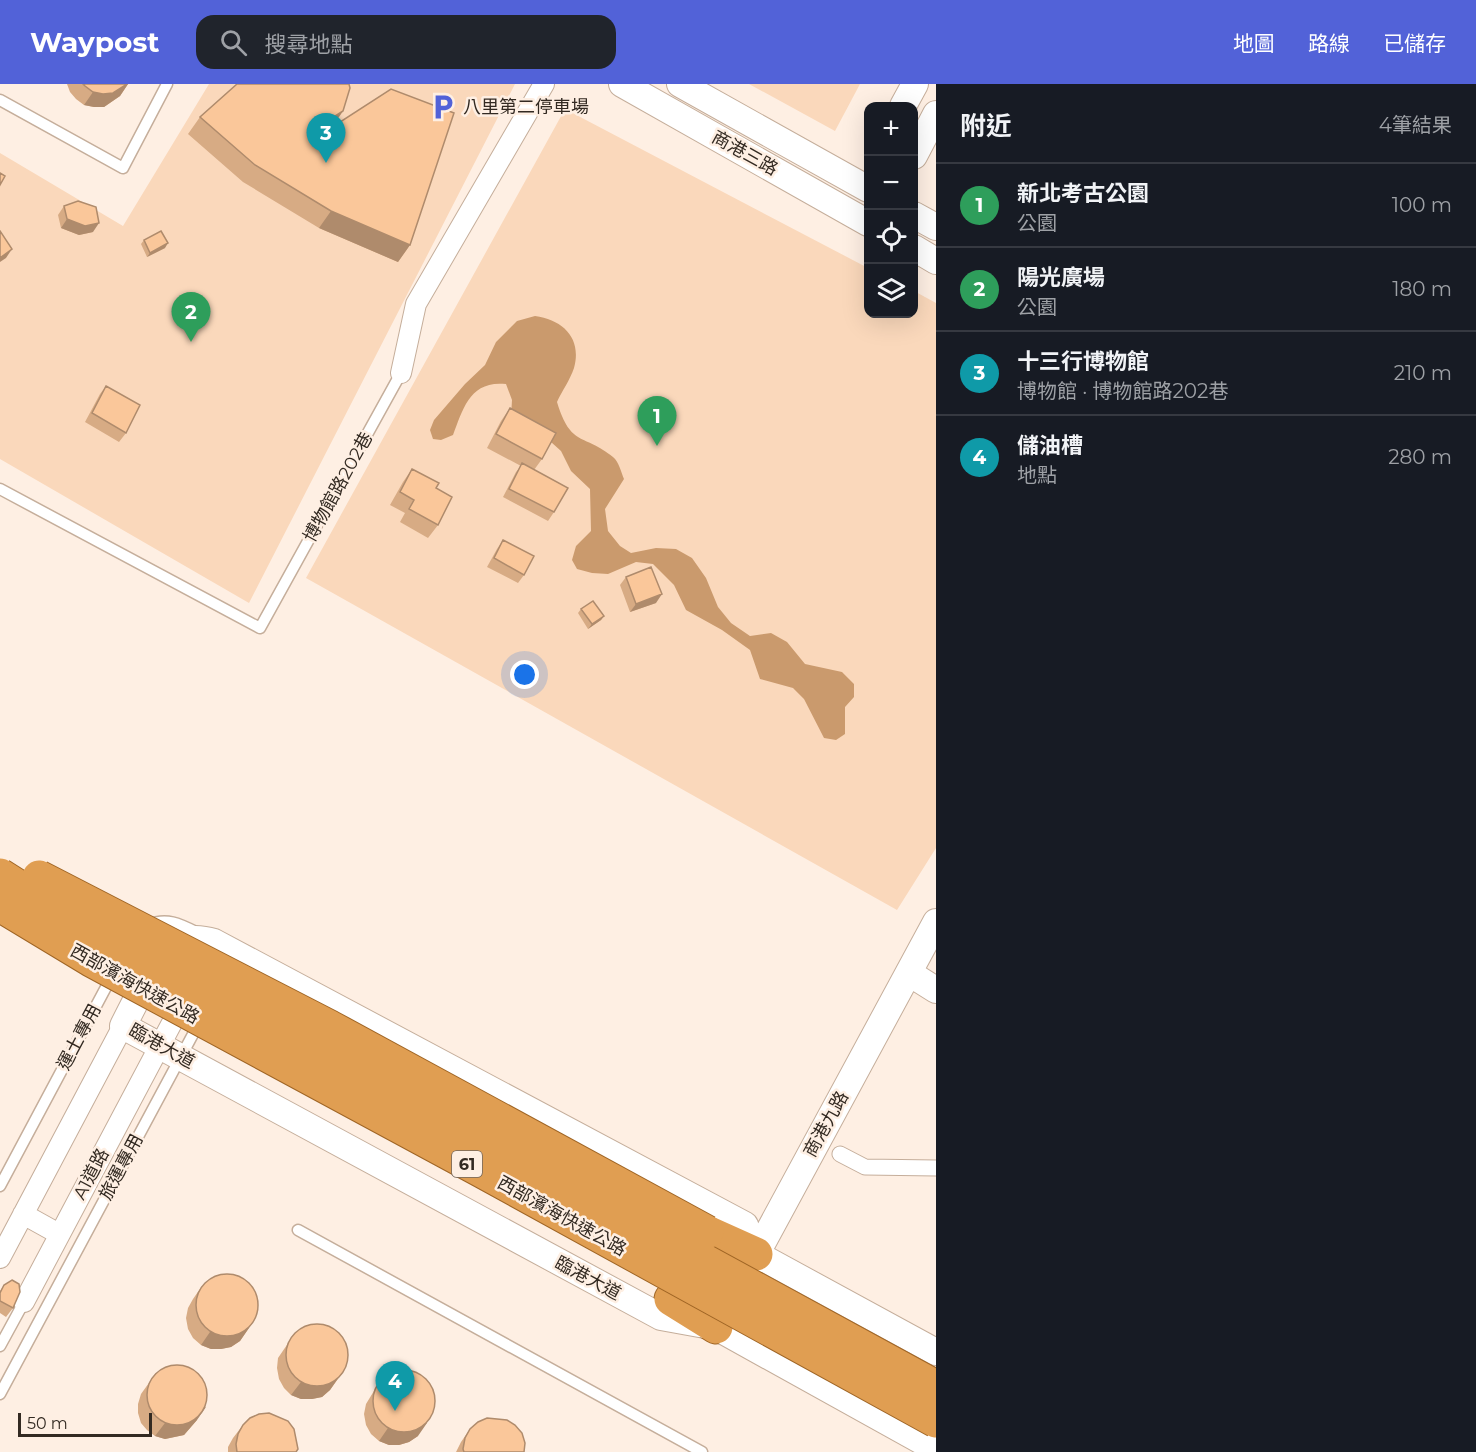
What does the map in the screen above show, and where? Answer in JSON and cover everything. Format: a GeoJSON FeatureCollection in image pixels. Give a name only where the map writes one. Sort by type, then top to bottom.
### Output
{"type":"FeatureCollection","features":[{"type":"Feature","properties":{"kind":"highway"},"geometry":{"type":"LineString","coordinates":[[0,857],[330,1027],[707,1232],[756,1254]]}},
{"type":"Feature","properties":{"kind":"highway","name":"西部濱海快速公路"},"geometry":{"type":"LineString","coordinates":[[0,875],[104,941],[494,1146],[936,1387]]}},
{"type":"Feature","properties":{"kind":"highway","name":"西部濱海快速公路"},"geometry":{"type":"LineString","coordinates":[[0,905],[90,960],[480,1170],[936,1421]]}},
{"type":"Feature","properties":{"kind":"highway"},"geometry":{"type":"LineString","coordinates":[[0,918],[114,998],[671,1299],[728,1305]]}},
{"type":"Feature","properties":{"kind":"street","name":"博物館路202巷"},"geometry":{"type":"LineString","coordinates":[[401,372],[416,304],[544,84]]}},
{"type":"Feature","properties":{"kind":"street","name":"商港三路"},"geometry":{"type":"LineString","coordinates":[[622,84],[864,218]]}},
{"type":"Feature","properties":{"kind":"street","name":"商港三路"},"geometry":{"type":"LineString","coordinates":[[680,84],[864,181]]}},
{"type":"Feature","properties":{"kind":"street"},"geometry":{"type":"LineString","coordinates":[[905,102],[915,84]]}},
{"type":"Feature","properties":{"kind":"street"},"geometry":{"type":"LineString","coordinates":[[918,148],[936,114]]}},
{"type":"Feature","properties":{"kind":"street"},"geometry":{"type":"LineString","coordinates":[[918,216],[936,227]]}},
{"type":"Feature","properties":{"kind":"street"},"geometry":{"type":"LineString","coordinates":[[918,250],[936,261]]}},
{"type":"Feature","properties":{"kind":"street","name":"商港九路"},"geometry":{"type":"LineString","coordinates":[[728,1305],[936,922]]}},
{"type":"Feature","properties":{"kind":"street","name":"臨港大道"},"geometry":{"type":"LineString","coordinates":[[756,1254],[745,1225],[214,942],[196,938],[173,945],[159,958],[123,1026],[661,1317],[728,1305],[936,1449]]}},
{"type":"Feature","properties":{"kind":"street"},"geometry":{"type":"LineString","coordinates":[[909,973],[936,990]]}},
{"type":"Feature","properties":{"kind":"street"},"geometry":{"type":"LineString","coordinates":[[148,977],[194,1007],[714,1290],[728,1305],[936,1396]]}},
{"type":"Feature","properties":{"kind":"street"},"geometry":{"type":"LineString","coordinates":[[148,977],[728,1305],[936,1411]]}},
{"type":"Feature","properties":{"kind":"street","name":"A1道路"},"geometry":{"type":"LineString","coordinates":[[24,1302],[59,1234],[170,1051],[194,1007]]}},
{"type":"Feature","properties":{"kind":"street"},"geometry":{"type":"LineString","coordinates":[[0,1258],[123,1026]]}},
{"type":"Feature","properties":{"kind":"street"},"geometry":{"type":"LineString","coordinates":[[840,1155],[865,1167],[936,1168]]}},
{"type":"Feature","properties":{"kind":"street"},"geometry":{"type":"LineString","coordinates":[[23,1214],[59,1234]]}},
{"type":"Feature","properties":{"kind":"street"},"geometry":{"type":"LineString","coordinates":[[756,1254],[936,1352]]}},
{"type":"Feature","properties":{"kind":"lane"},"geometry":{"type":"LineString","coordinates":[[0,100],[123,168],[167,84]]}},
{"type":"Feature","properties":{"kind":"lane","name":"博物館路202巷"},"geometry":{"type":"LineString","coordinates":[[0,489],[260,628],[401,372]]}},
{"type":"Feature","properties":{"kind":"lane","name":"運土專用"},"geometry":{"type":"LineString","coordinates":[[0,1186],[131,940],[144,926],[170,921],[214,942]]}},
{"type":"Feature","properties":{"kind":"lane","name":"旅運專用"},"geometry":{"type":"LineString","coordinates":[[0,1394],[170,1051]]}},
{"type":"Feature","properties":{"kind":"lane"},"geometry":{"type":"LineString","coordinates":[[298,1230],[702,1452]]}},
{"type":"Feature","properties":{"kind":"lane","name":"A1道路"},"geometry":{"type":"LineString","coordinates":[[0,1346],[24,1302]]}},
{"type":"Feature","properties":{"kind":"shaded area"},"geometry":{"type":"Polygon","coordinates":[[[209,84],[515,84],[249,603],[0,459],[0,153],[123,226],[209,84]]]}},
{"type":"Feature","properties":{"kind":"shaded area"},"geometry":{"type":"Polygon","coordinates":[[[749,84],[860,84],[835,131],[749,84]]]}},
{"type":"Feature","properties":{"kind":"shaded area"},"geometry":{"type":"Polygon","coordinates":[[[565,109],[864,266],[864,318],[918,318],[918,293],[936,303],[936,848],[897,910],[306,578],[565,109]]]}},
{"type":"Feature","properties":{"kind":"shaded area"},"geometry":{"type":"Polygon","coordinates":[[[535,316],[545,318],[562,327],[573,340],[576,358],[574,368],[557,402],[562,417],[579,438],[613,457],[624,479],[605,509],[608,531],[620,546],[631,553],[656,548],[676,549],[692,558],[706,578],[718,607],[731,623],[750,636],[771,633],[787,642],[805,664],[842,672],[854,684],[854,697],[845,707],[845,734],[836,740],[824,738],[804,699],[793,688],[760,679],[750,650],[722,630],[686,610],[674,585],[653,564],[636,562],[608,574],[577,569],[572,560],[576,546],[591,531],[590,489],[571,471],[561,451],[541,433],[511,417],[512,400],[506,384],[494,384],[476,392],[465,406],[453,435],[441,440],[433,439],[430,430],[434,420],[485,365],[496,342],[517,321],[535,316]]]}},
{"type":"Feature","properties":{"kind":"building"},"geometry":{"type":"Polygon","coordinates":[[[83,84],[127,84],[113,93],[103,94],[93,92],[83,84]]]}},
{"type":"Feature","properties":{"kind":"building"},"geometry":{"type":"Polygon","coordinates":[[[237,84],[349,84],[350,88],[343,111],[329,120],[334,126],[391,89],[454,113],[410,245],[331,211],[255,165],[200,117],[237,84]]]}},
{"type":"Feature","properties":{"kind":"building"},"geometry":{"type":"Polygon","coordinates":[[[0,173],[5,176],[0,185],[0,173]]]}},
{"type":"Feature","properties":{"kind":"building"},"geometry":{"type":"Polygon","coordinates":[[[78,201],[96,207],[99,223],[85,226],[67,219],[64,206],[78,201]]]}},
{"type":"Feature","properties":{"kind":"building"},"geometry":{"type":"Polygon","coordinates":[[[0,231],[12,249],[0,258],[0,231]]]}},
{"type":"Feature","properties":{"kind":"building"},"geometry":{"type":"Polygon","coordinates":[[[161,231],[168,243],[150,253],[144,240],[161,231]]]}},
{"type":"Feature","properties":{"kind":"building"},"geometry":{"type":"Polygon","coordinates":[[[106,386],[140,405],[126,433],[92,413],[106,386]]]}},
{"type":"Feature","properties":{"kind":"building"},"geometry":{"type":"Polygon","coordinates":[[[510,408],[556,433],[542,459],[496,434],[510,408]]]}},
{"type":"Feature","properties":{"kind":"building"},"geometry":{"type":"Polygon","coordinates":[[[522,463],[568,488],[554,512],[509,489],[522,463]]]}},
{"type":"Feature","properties":{"kind":"building"},"geometry":{"type":"Polygon","coordinates":[[[412,469],[439,483],[436,488],[452,497],[438,525],[409,509],[414,500],[400,492],[412,469]]]}},
{"type":"Feature","properties":{"kind":"building"},"geometry":{"type":"Polygon","coordinates":[[[503,540],[534,556],[524,575],[494,558],[503,540]]]}},
{"type":"Feature","properties":{"kind":"building"},"geometry":{"type":"Polygon","coordinates":[[[651,567],[662,594],[636,604],[626,577],[651,567]]]}},
{"type":"Feature","properties":{"kind":"building"},"geometry":{"type":"Polygon","coordinates":[[[593,601],[604,616],[592,624],[581,609],[593,601]]]}},
{"type":"Feature","properties":{"kind":"building"},"geometry":{"type":"Polygon","coordinates":[[[227,1274],[239,1276],[249,1283],[256,1293],[258,1305],[256,1317],[249,1327],[239,1334],[227,1336],[215,1334],[205,1327],[198,1317],[196,1305],[198,1293],[205,1283],[215,1276],[227,1274]]]}},
{"type":"Feature","properties":{"kind":"building"},"geometry":{"type":"Polygon","coordinates":[[[12,1280],[19,1284],[20,1292],[13,1308],[0,1301],[0,1293],[4,1285],[12,1280]]]}},
{"type":"Feature","properties":{"kind":"building"},"geometry":{"type":"Polygon","coordinates":[[[317,1324],[329,1326],[339,1333],[346,1343],[348,1355],[346,1367],[339,1377],[329,1384],[317,1386],[305,1384],[295,1377],[288,1367],[286,1355],[288,1343],[295,1333],[305,1326],[317,1324]]]}},
{"type":"Feature","properties":{"kind":"building"},"geometry":{"type":"Polygon","coordinates":[[[171,1365],[183,1365],[194,1370],[202,1378],[207,1395],[205,1407],[194,1420],[183,1425],[171,1425],[160,1420],[152,1412],[147,1401],[147,1389],[152,1378],[160,1370],[171,1365]]]}},
{"type":"Feature","properties":{"kind":"building"},"geometry":{"type":"Polygon","coordinates":[[[404,1370],[421,1375],[426,1379],[430,1384],[435,1401],[430,1418],[426,1423],[421,1427],[404,1432],[387,1427],[382,1423],[378,1418],[373,1401],[378,1384],[382,1379],[387,1375],[404,1370]]]}},
{"type":"Feature","properties":{"kind":"building"},"geometry":{"type":"Polygon","coordinates":[[[269,1413],[288,1421],[294,1429],[298,1449],[296,1452],[237,1452],[238,1434],[243,1425],[250,1418],[269,1413]]]}},
{"type":"Feature","properties":{"kind":"building"},"geometry":{"type":"Polygon","coordinates":[[[487,1418],[507,1420],[515,1425],[522,1433],[525,1443],[524,1452],[464,1452],[465,1438],[470,1429],[487,1418]]]}},
{"type":"Feature","properties":{"kind":"place","name":"八里第二停車場"},"geometry":{"type":"Point","coordinates":[443,107]}},
{"type":"Feature","properties":{"kind":"place","name":"十三行博物館"},"geometry":{"type":"Point","coordinates":[326,163]}},
{"type":"Feature","properties":{"kind":"place","name":"陽光廣場"},"geometry":{"type":"Point","coordinates":[191,342]}},
{"type":"Feature","properties":{"kind":"place","name":"新北考古公園"},"geometry":{"type":"Point","coordinates":[657,446]}},
{"type":"Feature","properties":{"kind":"place","name":"儲油槽"},"geometry":{"type":"Point","coordinates":[395,1411]}}]}
